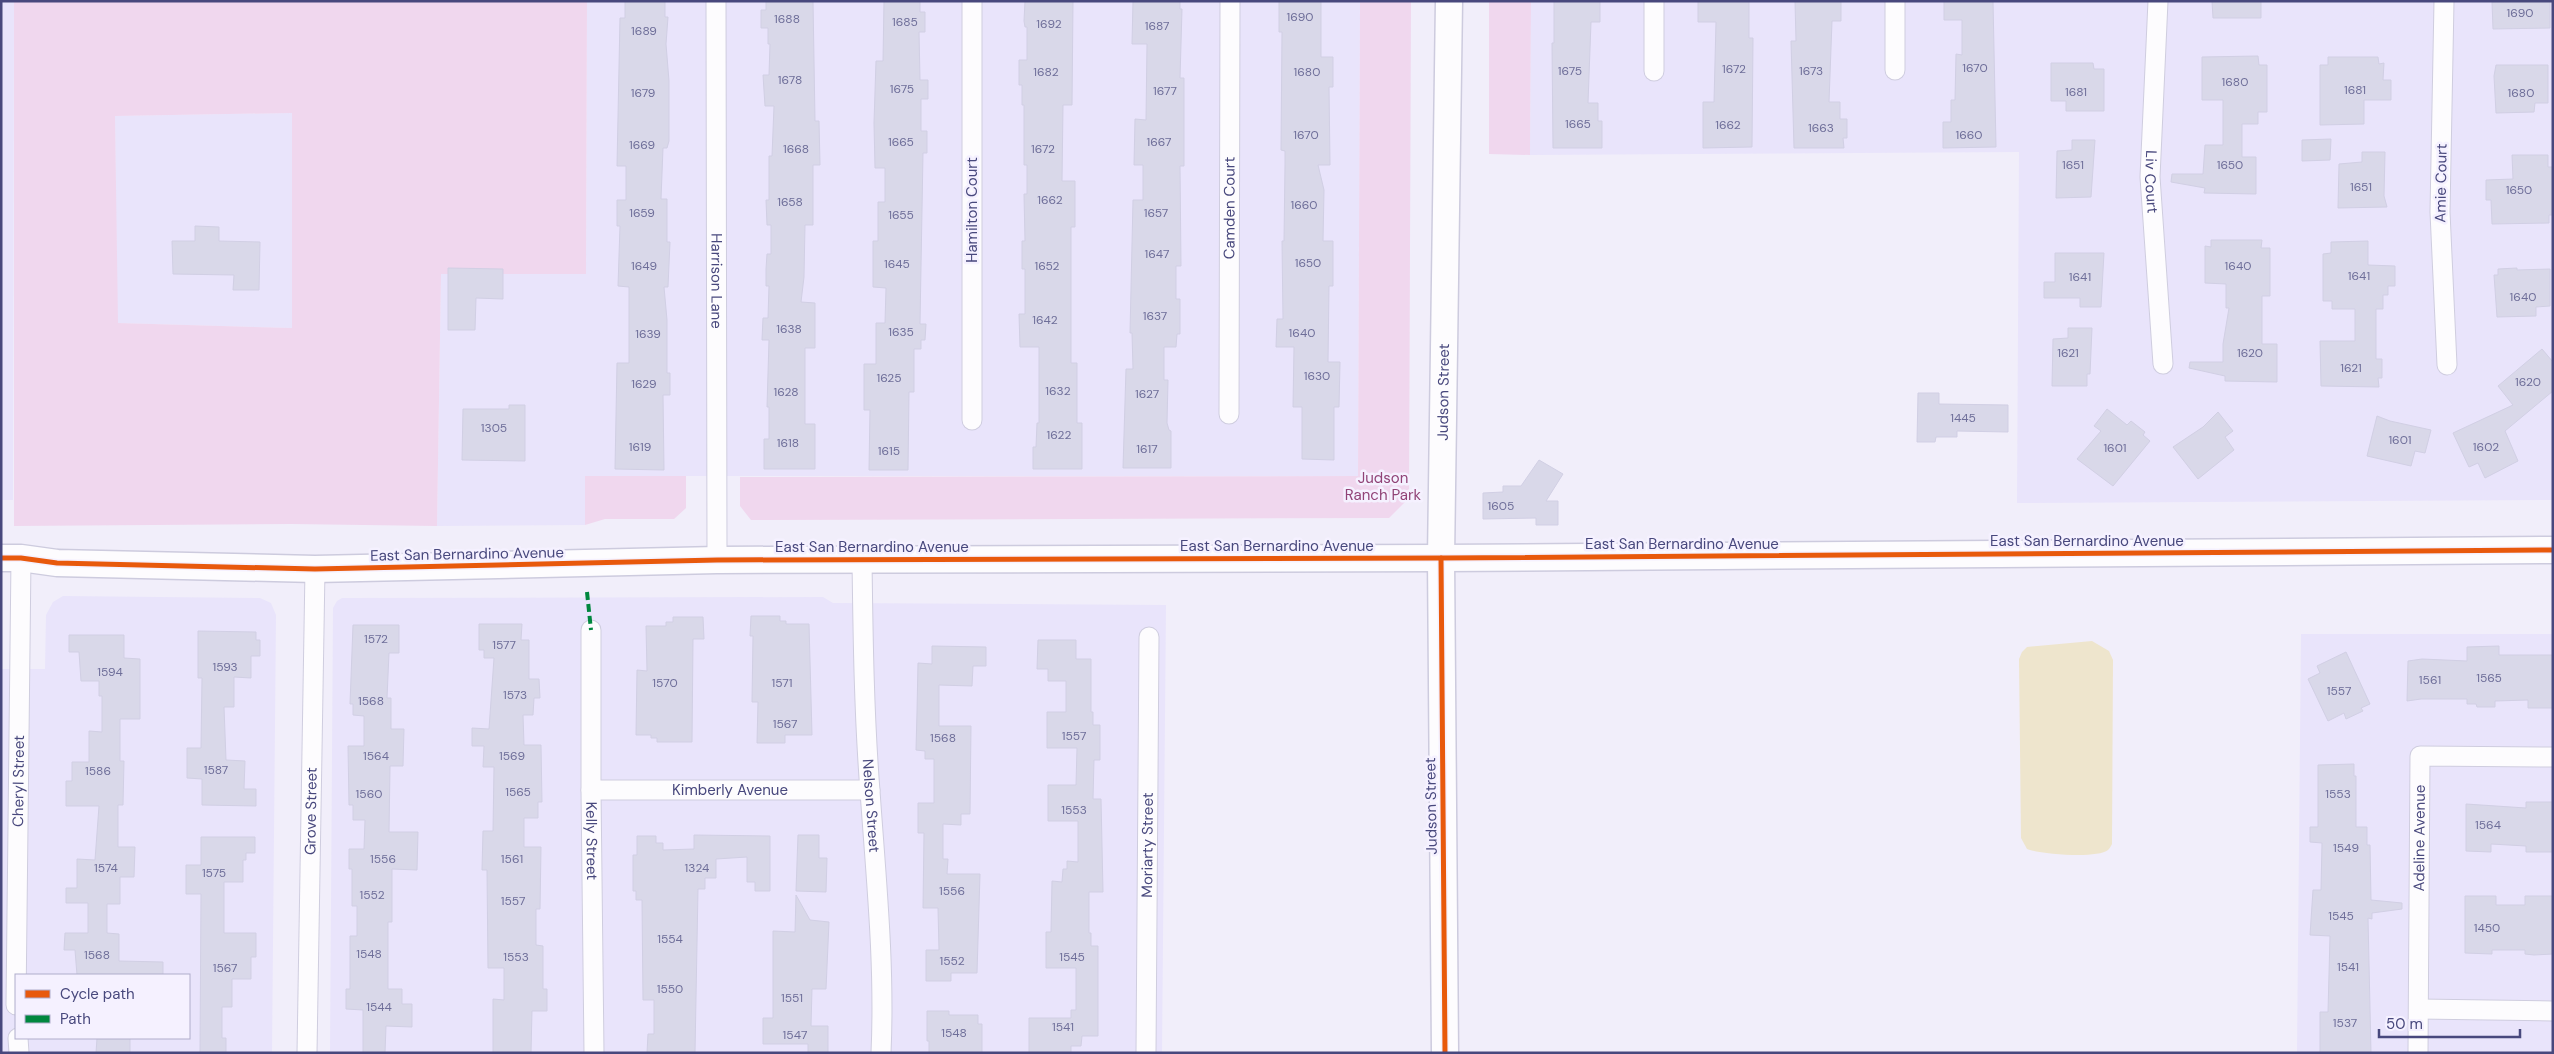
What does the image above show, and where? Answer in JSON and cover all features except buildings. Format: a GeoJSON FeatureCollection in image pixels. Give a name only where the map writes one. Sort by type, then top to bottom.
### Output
{"type":"FeatureCollection","features":[{"type":"Feature","properties":{"kind":"street","name":"Harrison Lane"},"geometry":{"type":"LineString","coordinates":[[716,1],[717,560]]}},
{"type":"Feature","properties":{"kind":"street","name":"Hamilton Court"},"geometry":{"type":"LineString","coordinates":[[972,1],[972,420]]}},
{"type":"Feature","properties":{"kind":"street","name":"Camden Court"},"geometry":{"type":"LineString","coordinates":[[1229,414],[1230,1]]}},
{"type":"Feature","properties":{"kind":"street","name":"Judson Street"},"geometry":{"type":"LineString","coordinates":[[1446,1053],[1441,558],[1449,1]]}},
{"type":"Feature","properties":{"kind":"street"},"geometry":{"type":"LineString","coordinates":[[1654,1],[1654,71]]}},
{"type":"Feature","properties":{"kind":"street"},"geometry":{"type":"LineString","coordinates":[[1895,1],[1895,70]]}},
{"type":"Feature","properties":{"kind":"street","name":"Liv Court"},"geometry":{"type":"LineString","coordinates":[[2158,1],[2150,177],[2163,364]]}},
{"type":"Feature","properties":{"kind":"street","name":"Amie Court"},"geometry":{"type":"LineString","coordinates":[[2444,1],[2440,212],[2447,364]]}},
{"type":"Feature","properties":{"kind":"street","name":"East San Bernardino Avenue"},"geometry":{"type":"LineString","coordinates":[[11,558],[57,563],[315,569],[717,560],[1441,558],[2553,550]]}},
{"type":"Feature","properties":{"kind":"street","name":"Cheryl Street"},"geometry":{"type":"LineString","coordinates":[[11,558],[16,974]]}},
{"type":"Feature","properties":{"kind":"street","name":"Nelson Street"},"geometry":{"type":"LineString","coordinates":[[862,560],[863,655],[870,790],[881,926],[881,1053]]}},
{"type":"Feature","properties":{"kind":"street","name":"Grove Street"},"geometry":{"type":"LineString","coordinates":[[307,1053],[315,569]]}},
{"type":"Feature","properties":{"kind":"street","name":"Kelly Street"},"geometry":{"type":"LineString","coordinates":[[591,630],[594,1053]]}},
{"type":"Feature","properties":{"kind":"street","name":"Moriarty Street"},"geometry":{"type":"LineString","coordinates":[[1146,1053],[1149,637]]}},
{"type":"Feature","properties":{"kind":"street","name":"Adeline Avenue"},"geometry":{"type":"LineString","coordinates":[[2418,1053],[2420,756],[2553,757]]}},
{"type":"Feature","properties":{"kind":"street","name":"Kimberly Avenue"},"geometry":{"type":"LineString","coordinates":[[591,790],[870,790]]}},
{"type":"Feature","properties":{"kind":"street"},"geometry":{"type":"LineString","coordinates":[[2418,1009],[2553,1011]]}},
{"type":"Feature","properties":{"kind":"street"},"geometry":{"type":"LineString","coordinates":[[18,1039],[19,1053]]}},
{"type":"Feature","properties":{"kind":"shaded area"},"geometry":{"type":"Polygon","coordinates":[[[1,1],[14,1],[13,500],[1,500],[1,1]]]}},
{"type":"Feature","properties":{"kind":"shaded area"},"geometry":{"type":"Polygon","coordinates":[[[587,1],[1360,1],[1358,476],[585,476],[585,525],[437,526],[441,274],[586,274],[587,1]]]}},
{"type":"Feature","properties":{"kind":"shaded area"},"geometry":{"type":"Polygon","coordinates":[[[1531,1],[2553,1],[2553,500],[2017,503],[2019,152],[1530,155],[1531,1]]]}},
{"type":"Feature","properties":{"kind":"shaded area"},"geometry":{"type":"Polygon","coordinates":[[[292,113],[292,328],[117,323],[115,116],[292,113]]]}},
{"type":"Feature","properties":{"kind":"shaded area"},"geometry":{"type":"Polygon","coordinates":[[[63,596],[260,598],[271,603],[276,615],[272,1053],[1,1053],[1,669],[45,669],[46,615],[53,602],[63,596]]]}},
{"type":"Feature","properties":{"kind":"shaded area"},"geometry":{"type":"Polygon","coordinates":[[[823,597],[833,603],[1166,605],[1162,1053],[330,1053],[333,608],[337,601],[342,598],[823,597]]]}},
{"type":"Feature","properties":{"kind":"shaded area"},"geometry":{"type":"Polygon","coordinates":[[[2301,634],[2553,634],[2553,1053],[2297,1053],[2301,634]]]}},
{"type":"Feature","properties":{"kind":"shaded area"},"geometry":{"type":"Polygon","coordinates":[[[2092,641],[2109,651],[2113,660],[2112,844],[2108,850],[2102,853],[2081,855],[2055,854],[2027,849],[2021,838],[2019,659],[2027,647],[2092,641]]]}},
{"type":"Feature","properties":{"kind":"green space"},"geometry":{"type":"Polygon","coordinates":[[[14,1],[587,1],[586,274],[441,274],[437,526],[291,524],[14,526],[14,1]],[[292,113],[115,116],[118,323],[292,328],[292,113]]]}},
{"type":"Feature","properties":{"kind":"green space","name":"Judson Ranch Park"},"geometry":{"type":"Polygon","coordinates":[[[1360,1],[1411,1],[1409,498],[1389,518],[751,520],[740,506],[740,477],[1358,476],[1360,1]]]}},
{"type":"Feature","properties":{"kind":"green space"},"geometry":{"type":"Polygon","coordinates":[[[1489,1],[1531,1],[1530,155],[1489,154],[1489,1]]]}},
{"type":"Feature","properties":{"kind":"green space"},"geometry":{"type":"Polygon","coordinates":[[[585,476],[686,476],[686,508],[674,519],[605,519],[585,525],[585,476]]]}},
{"type":"Feature","properties":{"kind":"marked path"},"geometry":{"type":"LineString","coordinates":[[587,592],[591,630]]}},
{"type":"Feature","properties":{"kind":"cycle path"},"geometry":{"type":"LineString","coordinates":[[1,558],[21,558],[57,563],[315,569],[717,560],[1441,558],[2553,550]]}},
{"type":"Feature","properties":{"kind":"cycle path"},"geometry":{"type":"LineString","coordinates":[[1441,558],[1445,1053]]}}]}
